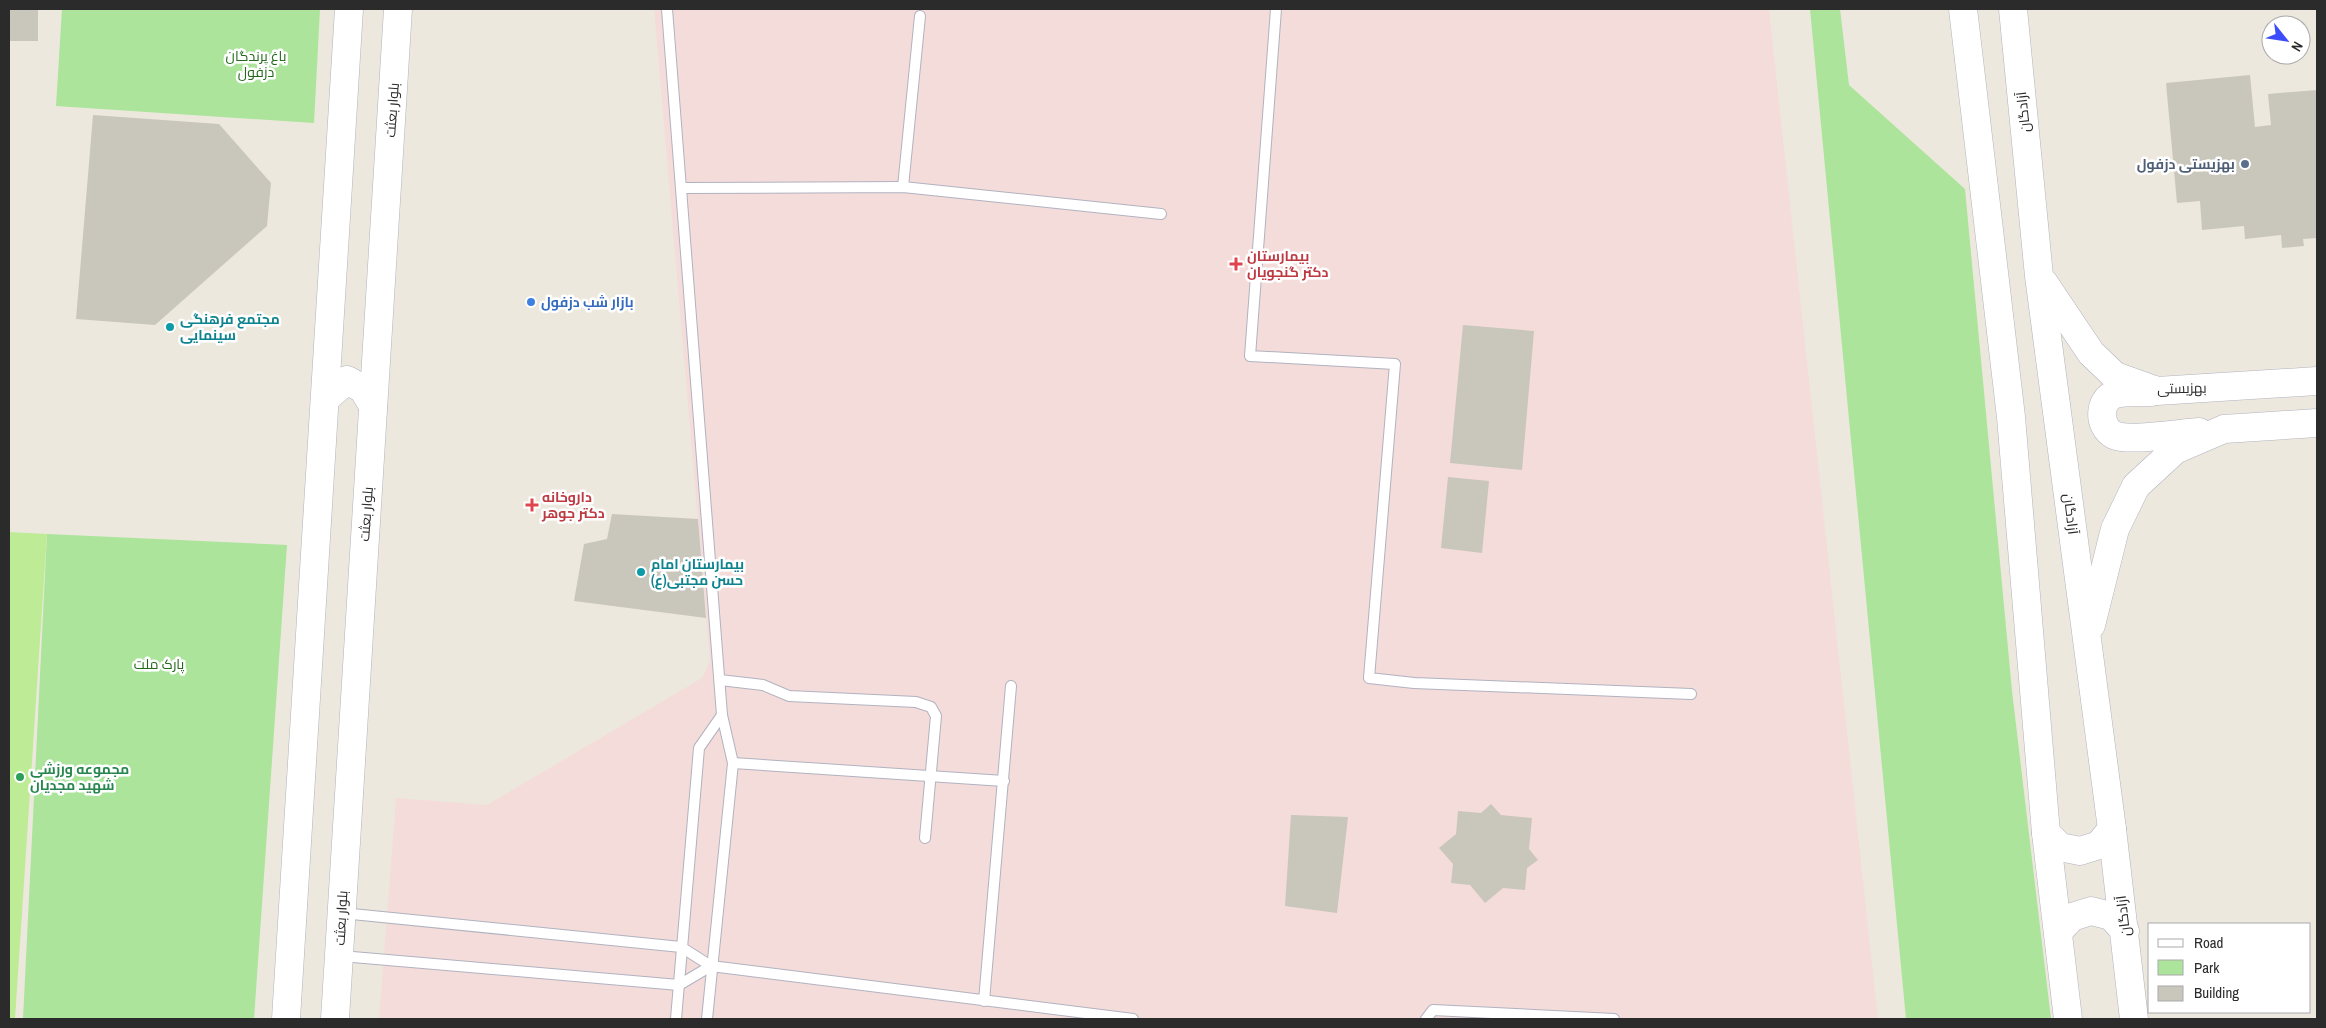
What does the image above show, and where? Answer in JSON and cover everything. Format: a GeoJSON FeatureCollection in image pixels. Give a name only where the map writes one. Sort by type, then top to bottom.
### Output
{"type":"FeatureCollection","features":[{"type":"Feature","properties":{"kind":"main road"},"geometry":{"type":"LineString","coordinates":[[286,1019],[349,9]]}},
{"type":"Feature","properties":{"kind":"main road","name":"بلوار بعثت"},"geometry":{"type":"LineString","coordinates":[[335,1019],[398,9]]}},
{"type":"Feature","properties":{"kind":"main road"},"geometry":{"type":"LineString","coordinates":[[1963,9],[2011,417],[2046,833],[2068,1019]]}},
{"type":"Feature","properties":{"kind":"main road","name":"آزادگان"},"geometry":{"type":"LineString","coordinates":[[2013,9],[2039,276],[2112,829],[2134,1019]]}},
{"type":"Feature","properties":{"kind":"main road","name":"بهزیستی"},"geometry":{"type":"LineString","coordinates":[[2039,276],[2091,353],[2115,376],[2157,391],[2317,381]]}},
{"type":"Feature","properties":{"kind":"main road"},"geometry":{"type":"LineString","coordinates":[[326,398],[347,380],[363,389],[373,406]]}},
{"type":"Feature","properties":{"kind":"main road"},"geometry":{"type":"LineString","coordinates":[[2157,391],[2114,394],[2104,404],[2103,424],[2112,435],[2125,438],[2317,423]]}},
{"type":"Feature","properties":{"kind":"main road"},"geometry":{"type":"LineString","coordinates":[[2087,641],[2115,529],[2136,486],[2175,450],[2224,429]]}},
{"type":"Feature","properties":{"kind":"main road"},"geometry":{"type":"LineString","coordinates":[[2046,833],[2060,847],[2080,851],[2099,845],[2112,829]]}},
{"type":"Feature","properties":{"kind":"main road"},"geometry":{"type":"LineString","coordinates":[[2058,932],[2072,917],[2091,911],[2111,916],[2125,931]]}},
{"type":"Feature","properties":{"kind":"lane"},"geometry":{"type":"LineString","coordinates":[[667,9],[722,715],[733,763],[707,1019]]}},
{"type":"Feature","properties":{"kind":"lane"},"geometry":{"type":"LineString","coordinates":[[1276,9],[1250,356],[1395,364],[1369,678],[1414,683],[1691,694]]}},
{"type":"Feature","properties":{"kind":"lane"},"geometry":{"type":"LineString","coordinates":[[903,186],[920,16]]}},
{"type":"Feature","properties":{"kind":"lane"},"geometry":{"type":"LineString","coordinates":[[681,188],[903,186],[1161,214]]}},
{"type":"Feature","properties":{"kind":"lane"},"geometry":{"type":"LineString","coordinates":[[720,680],[763,685],[789,696],[916,702],[931,707],[936,716],[925,838]]}},
{"type":"Feature","properties":{"kind":"lane"},"geometry":{"type":"LineString","coordinates":[[984,1001],[1011,686]]}},
{"type":"Feature","properties":{"kind":"lane"},"geometry":{"type":"LineString","coordinates":[[676,1019],[698,748],[722,715]]}},
{"type":"Feature","properties":{"kind":"lane"},"geometry":{"type":"LineString","coordinates":[[733,763],[1004,781]]}},
{"type":"Feature","properties":{"kind":"lane"},"geometry":{"type":"LineString","coordinates":[[341,913],[681,947],[711,966],[1133,1019]]}},
{"type":"Feature","properties":{"kind":"lane"},"geometry":{"type":"LineString","coordinates":[[339,955],[678,985],[711,966]]}},
{"type":"Feature","properties":{"kind":"lane"},"geometry":{"type":"LineString","coordinates":[[1426,1019],[1433,1010],[1614,1019]]}},
{"type":"Feature","properties":{"kind":"shaded area","name":"بیمارستان دکتر گنجویان"},"geometry":{"type":"Polygon","coordinates":[[[654,9],[1769,9],[1878,1019],[379,1019],[396,798],[487,805],[702,678],[710,661],[654,9]]]}},
{"type":"Feature","properties":{"kind":"green space","name":"باغ پرندگان دزفول"},"geometry":{"type":"Polygon","coordinates":[[[62,9],[320,9],[314,123],[56,106],[62,9]]]}},
{"type":"Feature","properties":{"kind":"green space"},"geometry":{"type":"Polygon","coordinates":[[[1810,9],[1840,9],[1849,85],[1965,189],[2012,691],[2051,1019],[1906,1019],[1810,9]]]}},
{"type":"Feature","properties":{"kind":"green space","name":"مجموعه ورزشی شهید مجدیان"},"geometry":{"type":"Polygon","coordinates":[[[9,532],[47,534],[15,1019],[9,1019],[9,532]]]}},
{"type":"Feature","properties":{"kind":"green space","name":"پارک ملت"},"geometry":{"type":"Polygon","coordinates":[[[47,534],[287,545],[254,1019],[23,1019],[47,534]]]}},
{"type":"Feature","properties":{"kind":"building"},"geometry":{"type":"Polygon","coordinates":[[[9,9],[38,9],[38,41],[9,41],[9,9]]]}},
{"type":"Feature","properties":{"kind":"building","name":"بهزیستی دزفول"},"geometry":{"type":"Polygon","coordinates":[[[2250,75],[2255,127],[2271,125],[2268,94],[2317,90],[2317,238],[2303,239],[2304,246],[2282,248],[2281,235],[2245,239],[2244,226],[2202,230],[2200,201],[2177,203],[2166,83],[2250,75]]]}},
{"type":"Feature","properties":{"kind":"building"},"geometry":{"type":"Polygon","coordinates":[[[93,115],[219,124],[271,183],[267,226],[155,325],[76,319],[93,115]]]}},
{"type":"Feature","properties":{"kind":"building"},"geometry":{"type":"Polygon","coordinates":[[[1463,325],[1534,331],[1522,470],[1450,463],[1463,325]]]}},
{"type":"Feature","properties":{"kind":"building"},"geometry":{"type":"Polygon","coordinates":[[[1448,477],[1489,481],[1482,553],[1441,548],[1448,477]]]}},
{"type":"Feature","properties":{"kind":"building","name":"بیمارستان امام حسن مجتبی(ع)"},"geometry":{"type":"Polygon","coordinates":[[[612,514],[698,519],[706,618],[574,601],[584,544],[607,539],[612,514]]]}},
{"type":"Feature","properties":{"kind":"building"},"geometry":{"type":"Polygon","coordinates":[[[1491,804],[1501,815],[1532,818],[1529,849],[1538,860],[1527,868],[1525,890],[1503,888],[1485,903],[1470,885],[1451,883],[1453,864],[1439,848],[1456,834],[1458,811],[1481,813],[1491,804]]]}},
{"type":"Feature","properties":{"kind":"building"},"geometry":{"type":"Polygon","coordinates":[[[1291,815],[1348,817],[1337,913],[1285,906],[1291,815]]]}},
{"type":"Feature","properties":{"kind":"place","name":"بهزیستی دزفول"},"geometry":{"type":"Point","coordinates":[2245,164]}},
{"type":"Feature","properties":{"kind":"place","name":"بیمارستان دکتر گنجویان"},"geometry":{"type":"Point","coordinates":[1236,264]}},
{"type":"Feature","properties":{"kind":"place","name":"بازار شب دزفول"},"geometry":{"type":"Point","coordinates":[531,302]}},
{"type":"Feature","properties":{"kind":"place","name":"مجتمع فرهنگی سینمایی"},"geometry":{"type":"Point","coordinates":[170,327]}},
{"type":"Feature","properties":{"kind":"place","name":"داروخانه دکتر جوهر"},"geometry":{"type":"Point","coordinates":[532,505]}},
{"type":"Feature","properties":{"kind":"place","name":"بیمارستان امام حسن مجتبی(ع)"},"geometry":{"type":"Point","coordinates":[641,572]}},
{"type":"Feature","properties":{"kind":"place","name":"مجموعه ورزشی شهید مجدیان"},"geometry":{"type":"Point","coordinates":[20,777]}}]}
